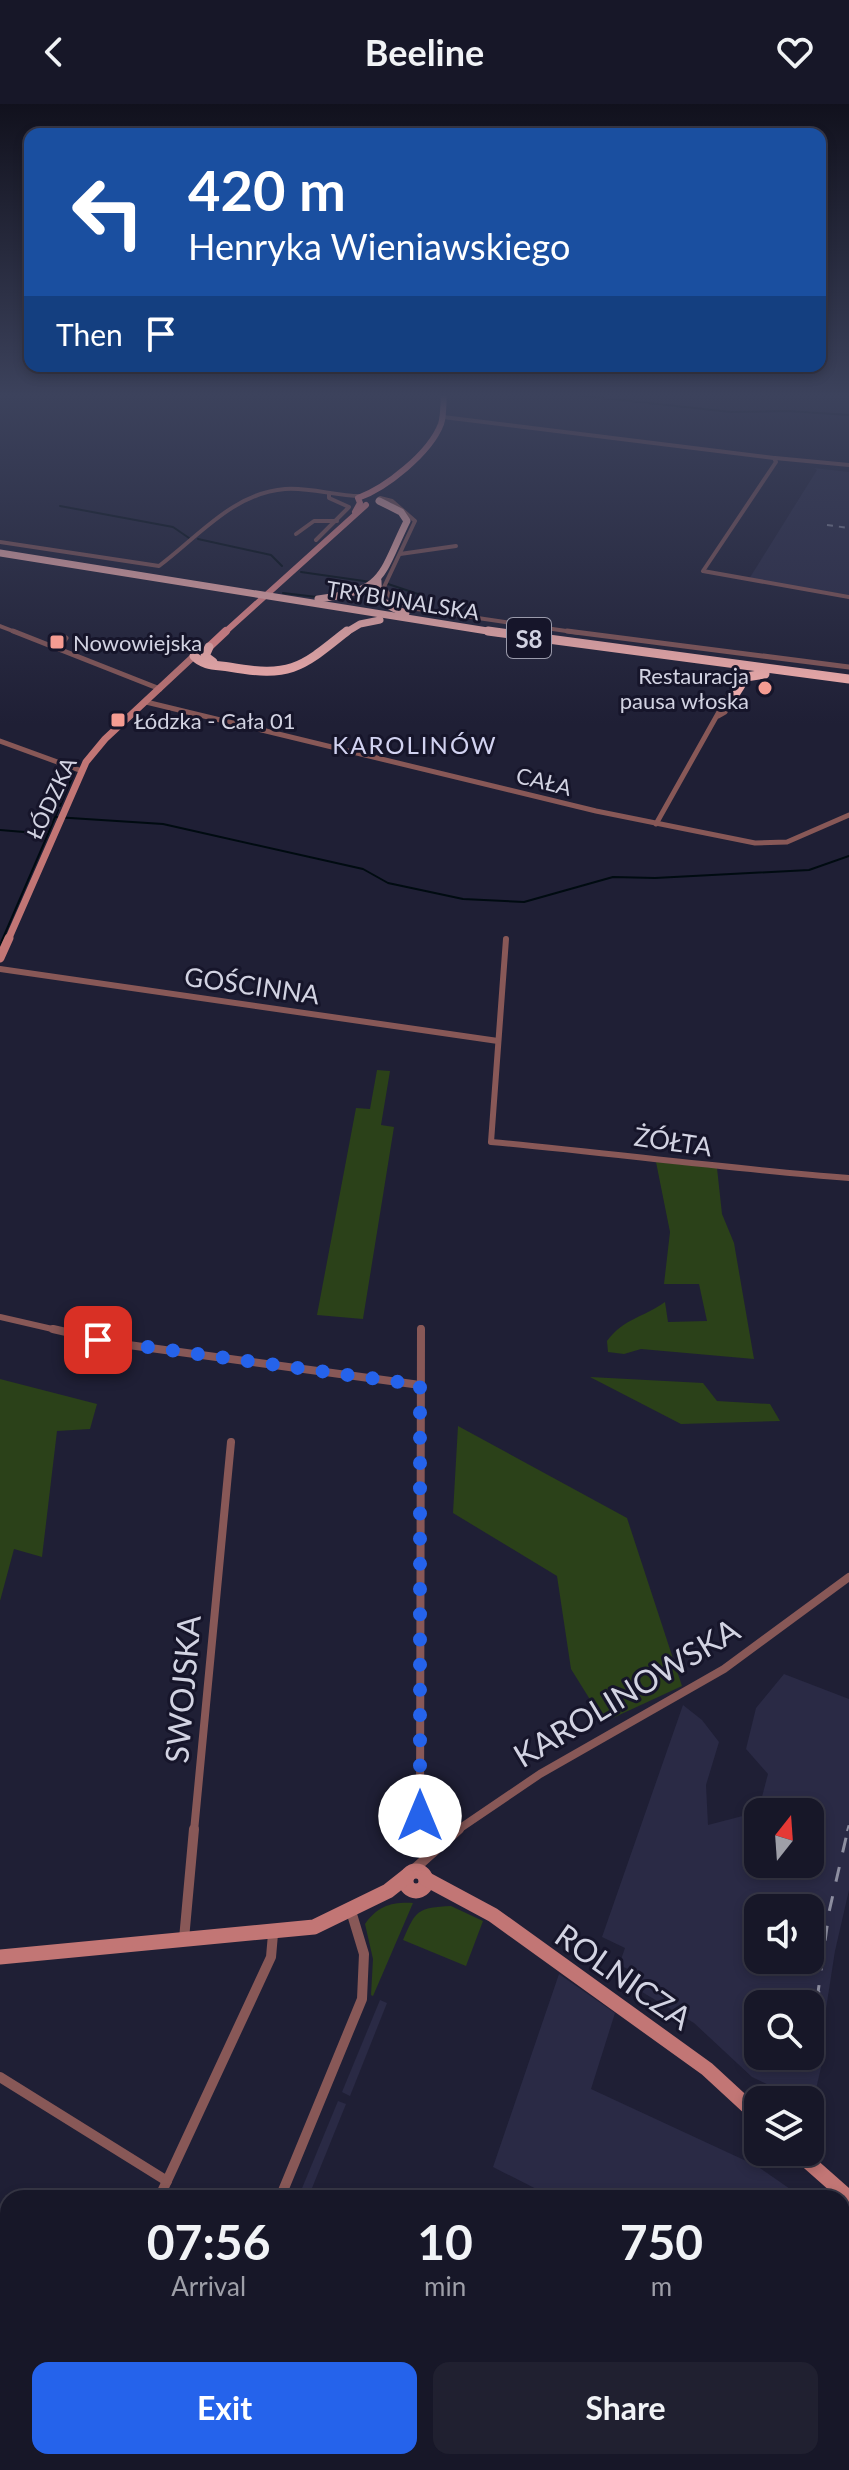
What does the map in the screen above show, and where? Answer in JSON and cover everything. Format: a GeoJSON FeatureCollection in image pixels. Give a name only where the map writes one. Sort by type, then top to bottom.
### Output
{"type":"FeatureCollection","features":[{"type":"Feature","properties":{"kind":"highway"},"geometry":{"type":"LineString","coordinates":[[380,503],[405,515],[407,524],[378,581],[377,594],[384,604],[398,611],[436,620]]}},
{"type":"Feature","properties":{"kind":"highway","name":"TRYBUNALSKA"},"geometry":{"type":"LineString","coordinates":[[0,552],[579,645],[849,679]]}},
{"type":"Feature","properties":{"kind":"highway","name":"TRYBUNALSKA"},"geometry":{"type":"LineString","coordinates":[[0,552],[272,591],[436,620],[849,679]]}},
{"type":"Feature","properties":{"kind":"highway"},"geometry":{"type":"LineString","coordinates":[[272,591],[336,598],[361,592],[378,581]]}},
{"type":"Feature","properties":{"kind":"highway"},"geometry":{"type":"LineString","coordinates":[[211,587],[411,623],[716,667],[849,679]]}},
{"type":"Feature","properties":{"kind":"highway"},"geometry":{"type":"LineString","coordinates":[[320,608],[343,619],[342,633]]}},
{"type":"Feature","properties":{"kind":"highway"},"geometry":{"type":"LineString","coordinates":[[197,660],[260,672],[294,667],[319,656],[354,625],[370,621],[411,623]]}},
{"type":"Feature","properties":{"kind":"highway"},"geometry":{"type":"LineString","coordinates":[[197,660],[205,656],[209,647]]}},
{"type":"Feature","properties":{"kind":"highway"},"geometry":{"type":"LineString","coordinates":[[716,667],[736,675],[731,695]]}},
{"type":"Feature","properties":{"kind":"highway"},"geometry":{"type":"LineString","coordinates":[[731,695],[748,676],[773,674]]}},
{"type":"Feature","properties":{"kind":"main road","name":"ŁÓDZKA"},"geometry":{"type":"LineString","coordinates":[[209,647],[365,503]]}},
{"type":"Feature","properties":{"kind":"main road","name":"ŁÓDZKA"},"geometry":{"type":"LineString","coordinates":[[0,958],[82,771],[105,739],[172,678],[197,660],[255,604]]}},
{"type":"Feature","properties":{"kind":"main road"},"geometry":{"type":"LineString","coordinates":[[0,1957],[273,1934],[314,1927],[417,1880]]}},
{"type":"Feature","properties":{"kind":"main road","name":"ROLNICZA"},"geometry":{"type":"LineString","coordinates":[[417,1880],[485,1910],[701,2064],[744,2103]]}},
{"type":"Feature","properties":{"kind":"main road"},"geometry":{"type":"LineString","coordinates":[[813,2166],[840,2190]]}},
{"type":"Feature","properties":{"kind":"street"},"geometry":{"type":"LineString","coordinates":[[0,542],[159,566],[241,503]]}},
{"type":"Feature","properties":{"kind":"street"},"geometry":{"type":"LineString","coordinates":[[316,540],[350,505],[345,503]]}},
{"type":"Feature","properties":{"kind":"street"},"geometry":{"type":"LineString","coordinates":[[396,503],[414,518],[415,525],[384,587],[390,599],[410,608],[585,634],[849,667]]}},
{"type":"Feature","properties":{"kind":"street"},"geometry":{"type":"LineString","coordinates":[[747,503],[702,568],[710,574],[849,597]]}},
{"type":"Feature","properties":{"kind":"street"},"geometry":{"type":"LineString","coordinates":[[296,534],[314,521],[337,521]]}},
{"type":"Feature","properties":{"kind":"street"},"geometry":{"type":"LineString","coordinates":[[400,554],[456,546]]}},
{"type":"Feature","properties":{"kind":"street"},"geometry":{"type":"LineString","coordinates":[[0,626],[160,689]]}},
{"type":"Feature","properties":{"kind":"street"},"geometry":{"type":"LineString","coordinates":[[59,649],[66,638]]}},
{"type":"Feature","properties":{"kind":"street"},"geometry":{"type":"LineString","coordinates":[[656,824],[718,716],[725,712],[731,695]]}},
{"type":"Feature","properties":{"kind":"street","name":"CAŁA"},"geometry":{"type":"LineString","coordinates":[[146,702],[656,824],[755,843],[776,844],[801,837],[849,815]]}},
{"type":"Feature","properties":{"kind":"street"},"geometry":{"type":"LineString","coordinates":[[0,741],[82,771]]}},
{"type":"Feature","properties":{"kind":"street"},"geometry":{"type":"LineString","coordinates":[[498,1041],[506,939]]}},
{"type":"Feature","properties":{"kind":"street","name":"GOŚCINNA"},"geometry":{"type":"LineString","coordinates":[[0,969],[498,1041]]}},
{"type":"Feature","properties":{"kind":"street","name":"ŻÓŁTA"},"geometry":{"type":"LineString","coordinates":[[498,1041],[491,1142],[618,1153],[729,1169],[849,1178]]}},
{"type":"Feature","properties":{"kind":"street"},"geometry":{"type":"LineString","coordinates":[[0,1317],[114,1343],[420,1385]]}},
{"type":"Feature","properties":{"kind":"street"},"geometry":{"type":"LineString","coordinates":[[417,1880],[430,1853],[420,1840],[421,1328]]}},
{"type":"Feature","properties":{"kind":"street","name":"SWOJSKA"},"geometry":{"type":"LineString","coordinates":[[184,1941],[231,1442]]}},
{"type":"Feature","properties":{"kind":"street","name":"KAROLINOWSKA"},"geometry":{"type":"LineString","coordinates":[[430,1853],[566,1757],[681,1695],[760,1645],[849,1577]]}},
{"type":"Feature","properties":{"kind":"street"},"geometry":{"type":"LineString","coordinates":[[283,2190],[362,1999],[366,1975],[365,1952],[351,1911]]}},
{"type":"Feature","properties":{"kind":"street"},"geometry":{"type":"LineString","coordinates":[[163,2190],[271,1957],[273,1934]]}},
{"type":"Feature","properties":{"kind":"street"},"geometry":{"type":"LineString","coordinates":[[0,2077],[167,2181]]}},
{"type":"Feature","properties":{"kind":"shaded area"},"geometry":{"type":"Polygon","coordinates":[[[796,503],[849,503],[849,595],[749,579],[796,503]]]}},
{"type":"Feature","properties":{"kind":"shaded area"},"geometry":{"type":"Polygon","coordinates":[[[784,1674],[849,1699],[849,1890],[824,2022],[824,1990],[744,1990],[744,2070],[694,2023],[627,1983],[630,1970],[619,1965],[625,1948],[602,1937],[683,1705],[702,1720],[719,1742],[706,1785],[708,1825],[744,1816],[744,1878],[824,1878],[824,1798],[762,1798],[768,1774],[746,1749],[756,1708],[784,1674]]]}},
{"type":"Feature","properties":{"kind":"shaded area"},"geometry":{"type":"Polygon","coordinates":[[[559,1974],[615,2013],[591,2089],[744,2160],[744,2166],[757,2166],[792,2190],[538,2190],[493,2167],[559,1974]]]}},
{"type":"Feature","properties":{"kind":"shaded area"},"geometry":{"type":"Polygon","coordinates":[[[380,2000],[387,2003],[350,2096],[342,2092],[380,2000]]]}},
{"type":"Feature","properties":{"kind":"shaded area"},"geometry":{"type":"Polygon","coordinates":[[[744,2070],[820,2070],[817,2086],[771,2086],[744,2070]]]}},
{"type":"Feature","properties":{"kind":"shaded area"},"geometry":{"type":"Polygon","coordinates":[[[338,2101],[346,2104],[311,2190],[301,2190],[338,2101]]]}},
{"type":"Feature","properties":{"kind":"green space"},"geometry":{"type":"Polygon","coordinates":[[[377,1070],[390,1071],[381,1125],[394,1127],[363,1319],[317,1315],[356,1108],[370,1109],[377,1070]]]}},
{"type":"Feature","properties":{"kind":"green space"},"geometry":{"type":"Polygon","coordinates":[[[656,1162],[717,1168],[722,1214],[734,1243],[754,1359],[641,1349],[624,1354],[608,1352],[607,1341],[613,1333],[665,1302],[668,1322],[707,1321],[699,1284],[664,1284],[670,1232],[656,1162]]]}},
{"type":"Feature","properties":{"kind":"green space"},"geometry":{"type":"Polygon","coordinates":[[[590,1377],[703,1383],[717,1401],[770,1404],[780,1421],[681,1424],[590,1377]]]}},
{"type":"Feature","properties":{"kind":"green space"},"geometry":{"type":"Polygon","coordinates":[[[0,1379],[97,1404],[90,1429],[57,1431],[42,1557],[14,1549],[0,1601],[0,1379]]]}},
{"type":"Feature","properties":{"kind":"green space"},"geometry":{"type":"Polygon","coordinates":[[[458,1426],[627,1518],[682,1686],[604,1722],[571,1669],[557,1576],[453,1513],[458,1426]]]}},
{"type":"Feature","properties":{"kind":"green space"},"geometry":{"type":"Polygon","coordinates":[[[413,1903],[373,1996],[373,1959],[365,1924],[386,1906],[413,1903]]]}},
{"type":"Feature","properties":{"kind":"green space"},"geometry":{"type":"Polygon","coordinates":[[[451,1906],[483,1921],[466,1966],[403,1940],[411,1922],[420,1912],[451,1906]]]}},
{"type":"Feature","properties":{"kind":"waterway"},"geometry":{"type":"LineString","coordinates":[[60,506],[173,527],[189,538]]}},
{"type":"Feature","properties":{"kind":"waterway"},"geometry":{"type":"LineString","coordinates":[[198,539],[271,555],[282,566]]}},
{"type":"Feature","properties":{"kind":"waterway"},"geometry":{"type":"LineString","coordinates":[[301,572],[371,582]]}},
{"type":"Feature","properties":{"kind":"waterway"},"geometry":{"type":"LineString","coordinates":[[388,584],[424,596]]}},
{"type":"Feature","properties":{"kind":"waterway"},"geometry":{"type":"LineString","coordinates":[[283,593],[317,597]]}},
{"type":"Feature","properties":{"kind":"waterway"},"geometry":{"type":"LineString","coordinates":[[60,806],[74,773]]}},
{"type":"Feature","properties":{"kind":"waterway"},"geometry":{"type":"LineString","coordinates":[[55,817],[58,810]]}},
{"type":"Feature","properties":{"kind":"waterway"},"geometry":{"type":"LineString","coordinates":[[48,834],[55,817]]}},
{"type":"Feature","properties":{"kind":"waterway"},"geometry":{"type":"LineString","coordinates":[[55,817],[163,824],[363,869],[388,883],[463,899],[524,902],[613,877],[655,878],[809,870],[849,856]]}},
{"type":"Feature","properties":{"kind":"waterway"},"geometry":{"type":"LineString","coordinates":[[0,830],[48,834]]}},
{"type":"Feature","properties":{"kind":"waterway"},"geometry":{"type":"LineString","coordinates":[[0,945],[48,834]]}},
{"type":"Feature","properties":{"kind":"railway"},"geometry":{"type":"LineString","coordinates":[[827,525],[849,528]]}},
{"type":"Feature","properties":{"kind":"railway"},"geometry":{"type":"LineString","coordinates":[[847,1831],[849,1824]]}},
{"type":"Feature","properties":{"kind":"railway"},"geometry":{"type":"LineString","coordinates":[[818,1990],[829,1912],[848,1829]]}},
{"type":"Feature","properties":{"kind":"place","name":"Nowowiejska"},"geometry":{"type":"Point","coordinates":[57,642]}},
{"type":"Feature","properties":{"kind":"place","name":"Restauracja pausa włoska"},"geometry":{"type":"Point","coordinates":[765,688]}},
{"type":"Feature","properties":{"kind":"place","name":"Łódzka - Cała 01"},"geometry":{"type":"Point","coordinates":[118,720]}},
{"type":"Feature","properties":{"kind":"district","name":"KAROLINÓW"},"geometry":{"type":"Point","coordinates":[415,744]}},
{"type":"Feature","properties":{"kind":"route"},"geometry":{"type":"LineString","coordinates":[[98,1340],[420,1385],[420,1816]]}}]}
